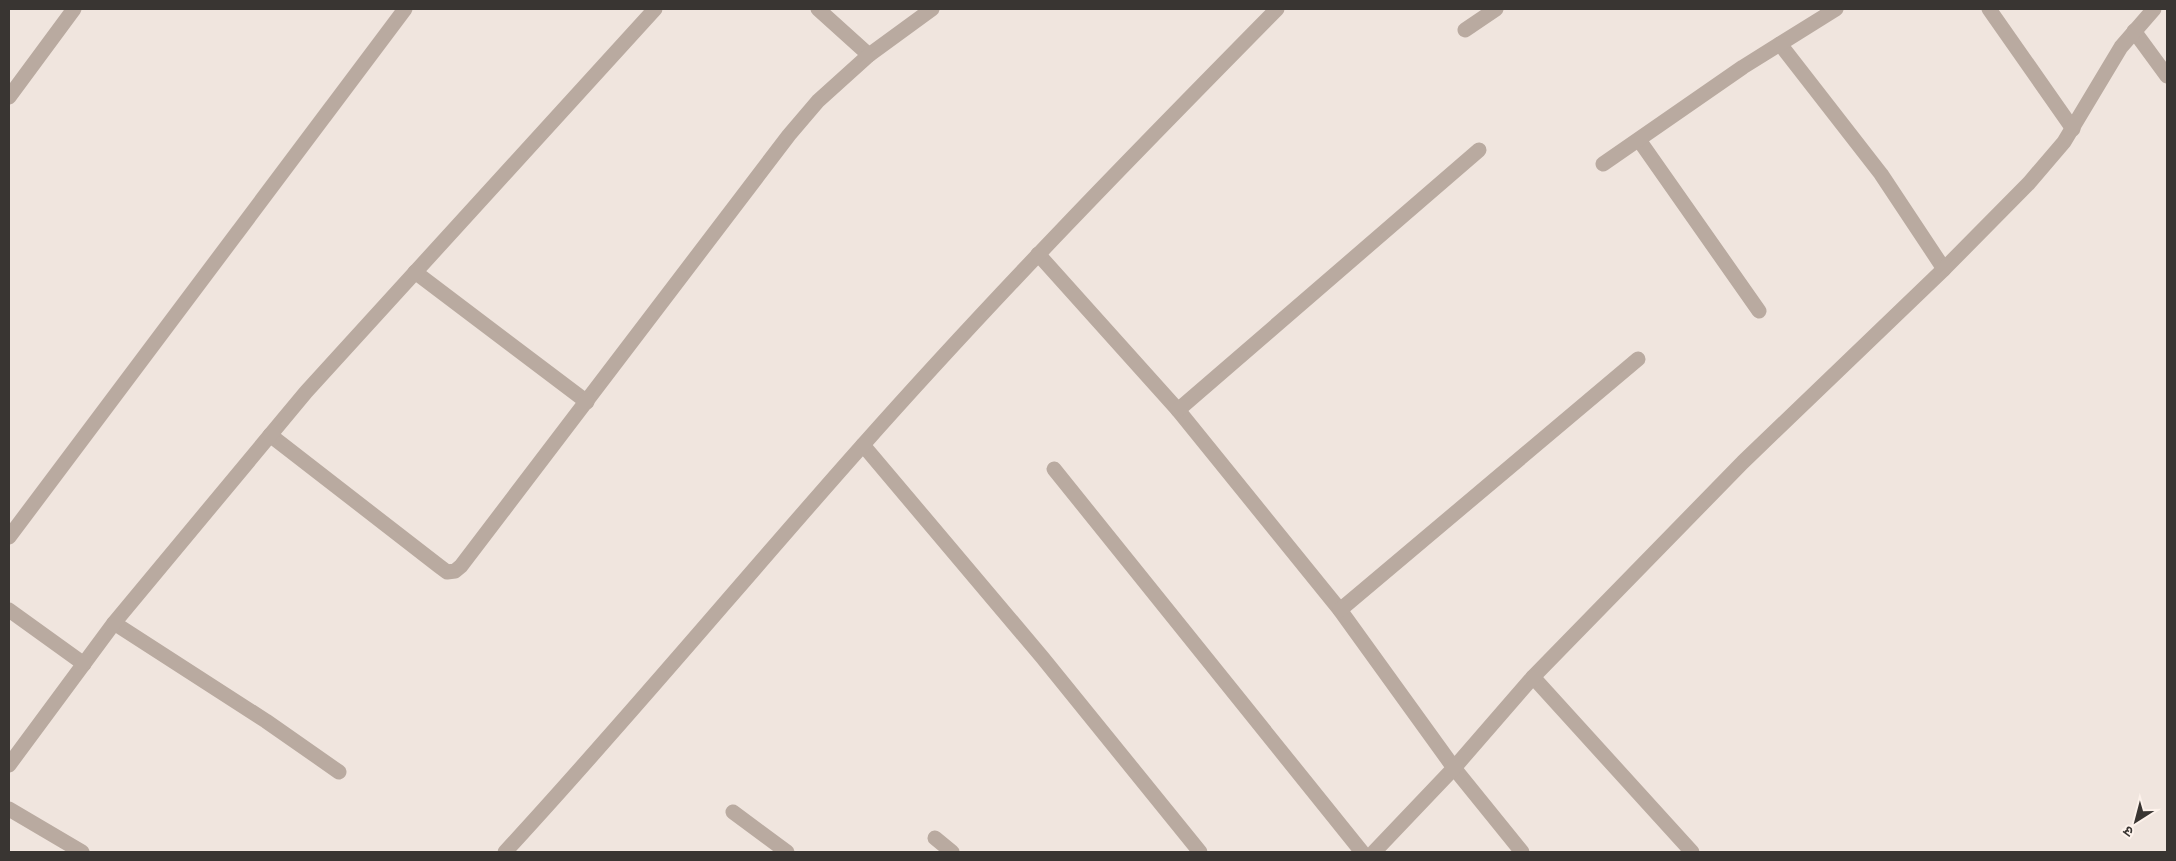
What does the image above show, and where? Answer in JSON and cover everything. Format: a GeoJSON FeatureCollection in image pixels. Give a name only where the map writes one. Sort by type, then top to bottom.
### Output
{"type":"FeatureCollection","features":[{"type":"Feature","properties":{"kind":"street"},"geometry":{"type":"LineString","coordinates":[[9,97],[74,9]]}},
{"type":"Feature","properties":{"kind":"street"},"geometry":{"type":"LineString","coordinates":[[9,537],[405,9]]}},
{"type":"Feature","properties":{"kind":"street"},"geometry":{"type":"LineString","coordinates":[[9,764],[114,623],[306,392],[655,9]]}},
{"type":"Feature","properties":{"kind":"street"},"geometry":{"type":"LineString","coordinates":[[818,9],[869,55]]}},
{"type":"Feature","properties":{"kind":"street"},"geometry":{"type":"LineString","coordinates":[[270,435],[447,572],[455,571],[461,566],[587,402],[789,135],[818,101],[869,55],[932,9]]}},
{"type":"Feature","properties":{"kind":"street"},"geometry":{"type":"LineString","coordinates":[[505,852],[578,773],[863,445],[1038,254],[1277,9]]}},
{"type":"Feature","properties":{"kind":"street"},"geometry":{"type":"LineString","coordinates":[[1465,30],[1496,9]]}},
{"type":"Feature","properties":{"kind":"street"},"geometry":{"type":"LineString","coordinates":[[1603,164],[1780,44],[1836,9]]}},
{"type":"Feature","properties":{"kind":"street"},"geometry":{"type":"LineString","coordinates":[[1989,9],[2073,129]]}},
{"type":"Feature","properties":{"kind":"street"},"geometry":{"type":"LineString","coordinates":[[1374,852],[1454,768],[1533,677],[1743,462],[1944,269],[2029,183],[2073,129],[2102,77],[2134,31],[2154,9]]}},
{"type":"Feature","properties":{"kind":"street"},"geometry":{"type":"LineString","coordinates":[[2134,31],[2167,76]]}},
{"type":"Feature","properties":{"kind":"street"},"geometry":{"type":"LineString","coordinates":[[1780,44],[1880,174],[1944,269]]}},
{"type":"Feature","properties":{"kind":"street"},"geometry":{"type":"LineString","coordinates":[[1639,140],[1760,312]]}},
{"type":"Feature","properties":{"kind":"street"},"geometry":{"type":"LineString","coordinates":[[1178,410],[1479,150]]}},
{"type":"Feature","properties":{"kind":"street"},"geometry":{"type":"LineString","coordinates":[[1038,254],[1178,410],[1340,610],[1454,768],[1522,852]]}},
{"type":"Feature","properties":{"kind":"street"},"geometry":{"type":"LineString","coordinates":[[415,272],[587,402]]}},
{"type":"Feature","properties":{"kind":"street"},"geometry":{"type":"LineString","coordinates":[[1340,610],[1638,359]]}},
{"type":"Feature","properties":{"kind":"street"},"geometry":{"type":"LineString","coordinates":[[863,445],[1042,657],[1200,852]]}},
{"type":"Feature","properties":{"kind":"street"},"geometry":{"type":"LineString","coordinates":[[1054,468],[1362,852]]}},
{"type":"Feature","properties":{"kind":"street"},"geometry":{"type":"LineString","coordinates":[[9,610],[84,664]]}},
{"type":"Feature","properties":{"kind":"street"},"geometry":{"type":"LineString","coordinates":[[114,623],[266,721],[339,772]]}},
{"type":"Feature","properties":{"kind":"street"},"geometry":{"type":"LineString","coordinates":[[1533,677],[1692,852]]}},
{"type":"Feature","properties":{"kind":"street"},"geometry":{"type":"LineString","coordinates":[[9,808],[82,852]]}},
{"type":"Feature","properties":{"kind":"street"},"geometry":{"type":"LineString","coordinates":[[734,812],[787,852]]}},
{"type":"Feature","properties":{"kind":"street"},"geometry":{"type":"LineString","coordinates":[[935,838],[952,852]]}}]}
